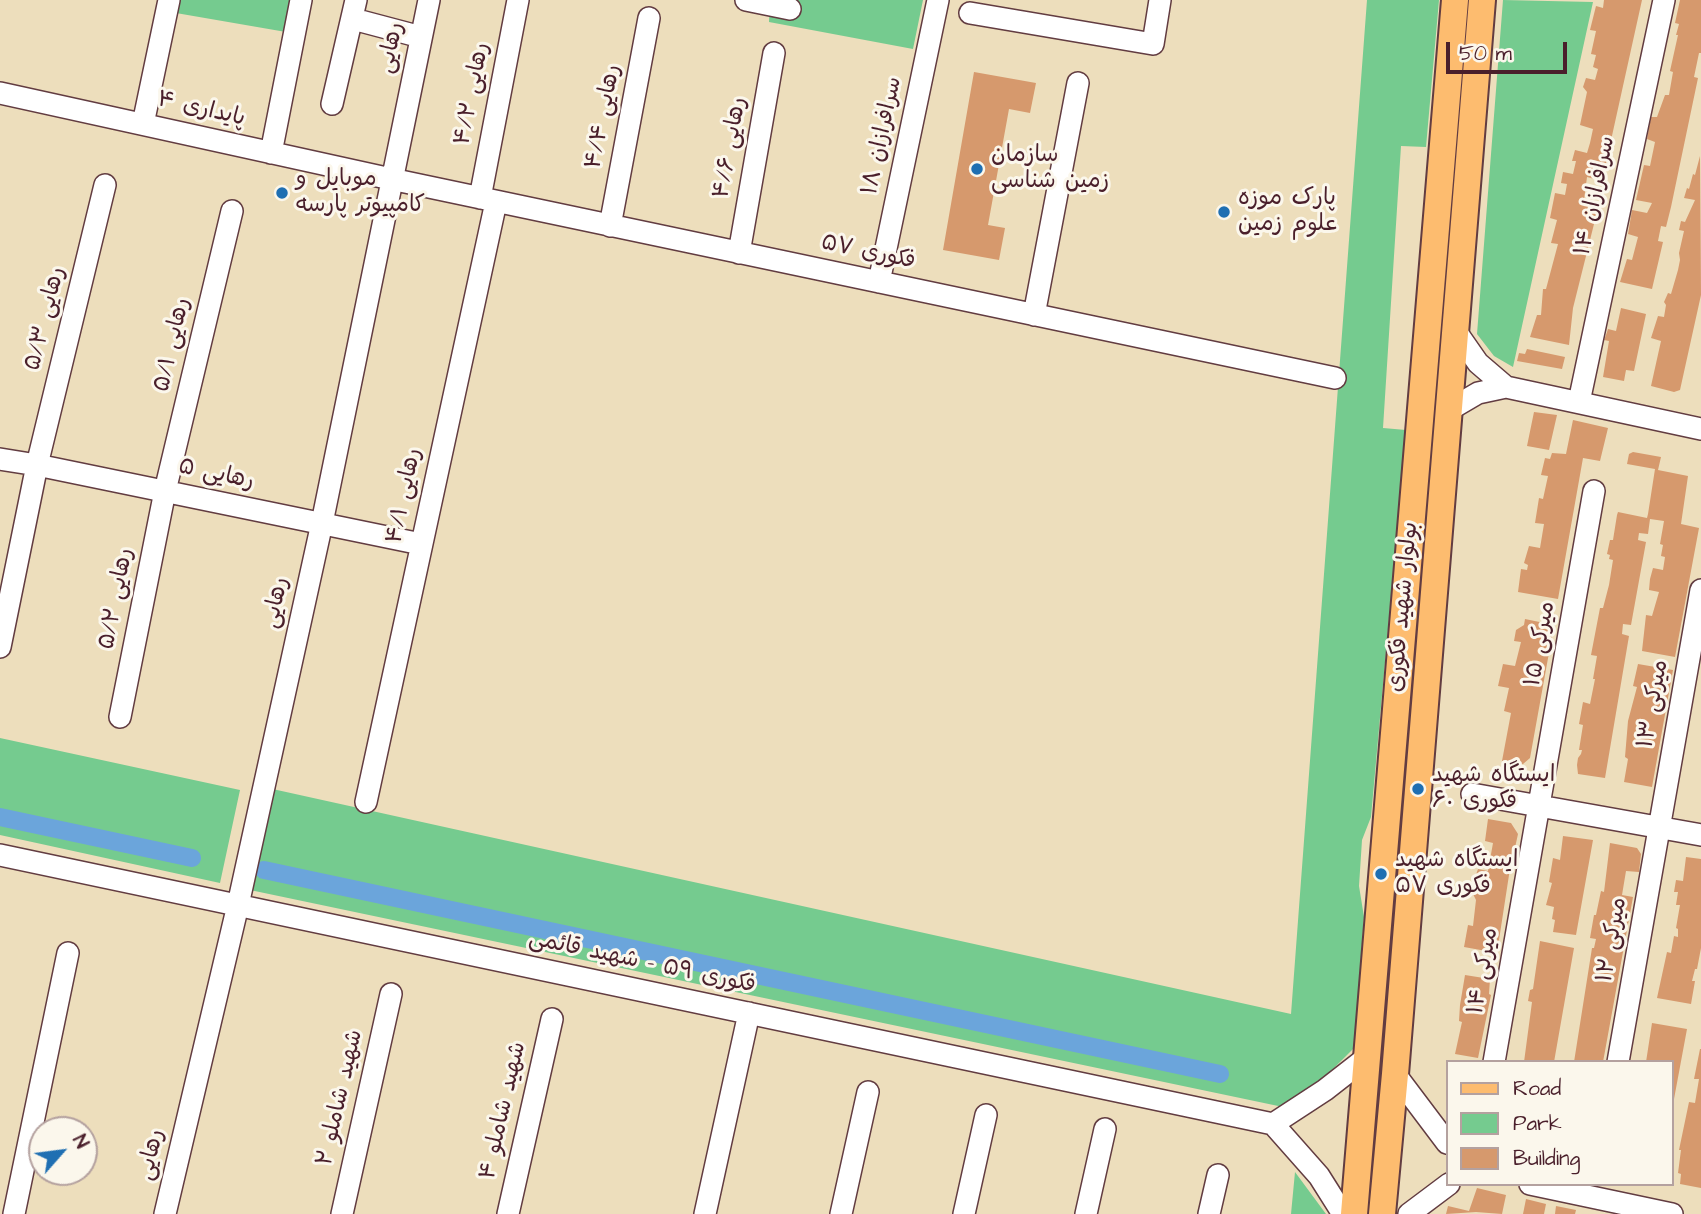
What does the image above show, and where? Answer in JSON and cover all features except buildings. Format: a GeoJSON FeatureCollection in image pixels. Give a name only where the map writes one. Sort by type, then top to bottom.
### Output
{"type":"FeatureCollection","features":[{"type":"Feature","properties":{"kind":"main road","name":"بولوار شهید فکوری"},"geometry":{"type":"LineString","coordinates":[[1354,1214],[1455,0]]}},
{"type":"Feature","properties":{"kind":"main road","name":"بولوار شهید فکوری"},"geometry":{"type":"LineString","coordinates":[[1382,1214],[1482,0]]}},
{"type":"Feature","properties":{"kind":"street"},"geometry":{"type":"LineString","coordinates":[[143,124],[169,0]]}},
{"type":"Feature","properties":{"kind":"street"},"geometry":{"type":"LineString","coordinates":[[271,153],[301,0]]}},
{"type":"Feature","properties":{"kind":"street","name":"رهایی"},"geometry":{"type":"LineString","coordinates":[[165,1214],[238,905],[321,523],[429,0]]}},
{"type":"Feature","properties":{"kind":"street","name":"رهایی ۴/۲"},"geometry":{"type":"LineString","coordinates":[[488,200],[518,0]]}},
{"type":"Feature","properties":{"kind":"street"},"geometry":{"type":"LineString","coordinates":[[746,0],[790,9]]}},
{"type":"Feature","properties":{"kind":"street","name":"سرافرازان ۱۸"},"geometry":{"type":"LineString","coordinates":[[879,282],[938,0]]}},
{"type":"Feature","properties":{"kind":"street"},"geometry":{"type":"LineString","coordinates":[[970,13],[1153,44],[1160,0]]}},
{"type":"Feature","properties":{"kind":"street","name":"سرافرازان ۱۴"},"geometry":{"type":"LineString","coordinates":[[1578,402],[1664,0]]}},
{"type":"Feature","properties":{"kind":"street"},"geometry":{"type":"LineString","coordinates":[[332,104],[355,10],[421,37]]}},
{"type":"Feature","properties":{"kind":"street","name":"رهایی ۴/۴"},"geometry":{"type":"LineString","coordinates":[[610,226],[649,18]]}},
{"type":"Feature","properties":{"kind":"street","name":"رهایی ۴/۶"},"geometry":{"type":"LineString","coordinates":[[739,253],[774,53]]}},
{"type":"Feature","properties":{"kind":"street"},"geometry":{"type":"LineString","coordinates":[[1034,315],[1078,83]]}},
{"type":"Feature","properties":{"kind":"street","name":"پایداری ۴"},"geometry":{"type":"LineString","coordinates":[[0,93],[391,180]]}},
{"type":"Feature","properties":{"kind":"street","name":"فکوری ۵۷"},"geometry":{"type":"LineString","coordinates":[[391,180],[1335,378]]}},
{"type":"Feature","properties":{"kind":"street","name":"رهایی ۵/۳"},"geometry":{"type":"LineString","coordinates":[[0,647],[37,465],[105,185]]}},
{"type":"Feature","properties":{"kind":"street","name":"رهایی ۴/۱"},"geometry":{"type":"LineString","coordinates":[[366,802],[421,544],[488,200]]}},
{"type":"Feature","properties":{"kind":"street","name":"رهایی ۵/۱"},"geometry":{"type":"LineString","coordinates":[[165,491],[232,211]]}},
{"type":"Feature","properties":{"kind":"street"},"geometry":{"type":"LineString","coordinates":[[1455,330],[1478,363],[1506,387]]}},
{"type":"Feature","properties":{"kind":"street"},"geometry":{"type":"LineString","coordinates":[[1449,410],[1478,393],[1506,387],[1701,429]]}},
{"type":"Feature","properties":{"kind":"street","name":"رهایی ۵"},"geometry":{"type":"LineString","coordinates":[[0,459],[421,544]]}},
{"type":"Feature","properties":{"kind":"street","name":"رهایی ۵/۲"},"geometry":{"type":"LineString","coordinates":[[120,717],[165,491]]}},
{"type":"Feature","properties":{"kind":"street","name":"میرکی ۱۵"},"geometry":{"type":"LineString","coordinates":[[1539,806],[1594,491]]}},
{"type":"Feature","properties":{"kind":"street","name":"میرکی ۱۳"},"geometry":{"type":"LineString","coordinates":[[1660,827],[1701,590]]}},
{"type":"Feature","properties":{"kind":"street"},"geometry":{"type":"LineString","coordinates":[[1472,794],[1701,835]]}},
{"type":"Feature","properties":{"kind":"street","name":"میرکی ۱۴"},"geometry":{"type":"LineString","coordinates":[[1494,1060],[1539,806]]}},
{"type":"Feature","properties":{"kind":"street","name":"میرکی ۱۲"},"geometry":{"type":"LineString","coordinates":[[1618,1060],[1660,827]]}},
{"type":"Feature","properties":{"kind":"street","name":"فکوری ۵۹ - شهید قائمی"},"geometry":{"type":"LineString","coordinates":[[0,855],[1273,1124]]}},
{"type":"Feature","properties":{"kind":"street"},"geometry":{"type":"LineString","coordinates":[[14,1214],[68,953]]}},
{"type":"Feature","properties":{"kind":"street","name":"شهید شاملو ۲"},"geometry":{"type":"LineString","coordinates":[[342,1214],[391,994]]}},
{"type":"Feature","properties":{"kind":"street"},"geometry":{"type":"LineString","coordinates":[[705,1214],[750,1013]]}},
{"type":"Feature","properties":{"kind":"street","name":"شهید شاملو ۴"},"geometry":{"type":"LineString","coordinates":[[508,1214],[552,1019]]}},
{"type":"Feature","properties":{"kind":"street"},"geometry":{"type":"LineString","coordinates":[[1343,1214],[1319,1176],[1273,1124],[1325,1090],[1366,1058]]}},
{"type":"Feature","properties":{"kind":"street"},"geometry":{"type":"LineString","coordinates":[[1395,1074],[1446,1142]]}},
{"type":"Feature","properties":{"kind":"street"},"geometry":{"type":"LineString","coordinates":[[841,1214],[868,1093]]}},
{"type":"Feature","properties":{"kind":"street"},"geometry":{"type":"LineString","coordinates":[[964,1214],[986,1115]]}},
{"type":"Feature","properties":{"kind":"street"},"geometry":{"type":"LineString","coordinates":[[1086,1214],[1105,1129]]}},
{"type":"Feature","properties":{"kind":"street"},"geometry":{"type":"LineString","coordinates":[[1209,1214],[1218,1175]]}},
{"type":"Feature","properties":{"kind":"street"},"geometry":{"type":"LineString","coordinates":[[1409,1214],[1446,1186]]}},
{"type":"Feature","properties":{"kind":"street"},"geometry":{"type":"LineString","coordinates":[[1539,1186],[1672,1214]]}},
{"type":"Feature","properties":{"kind":"green space"},"geometry":{"type":"Polygon","coordinates":[[[179,0],[290,0],[286,32],[176,13],[179,0]]]}},
{"type":"Feature","properties":{"kind":"green space"},"geometry":{"type":"Polygon","coordinates":[[[770,0],[923,0],[913,49],[769,22],[770,0]]]}},
{"type":"Feature","properties":{"kind":"green space"},"geometry":{"type":"Polygon","coordinates":[[[1367,0],[1439,0],[1426,147],[1401,146],[1383,428],[1406,430],[1371,817],[1362,840],[1359,886],[1364,917],[1354,1048],[1325,1077],[1283,1107],[250,890],[268,788],[1291,1014],[1367,0]]]}},
{"type":"Feature","properties":{"kind":"green space"},"geometry":{"type":"Polygon","coordinates":[[[1503,0],[1593,2],[1513,367],[1494,356],[1477,334],[1503,0]]]}},
{"type":"Feature","properties":{"kind":"green space"},"geometry":{"type":"Polygon","coordinates":[[[0,738],[240,790],[220,883],[0,835],[0,738]]]}},
{"type":"Feature","properties":{"kind":"green space"},"geometry":{"type":"Polygon","coordinates":[[[1295,1172],[1326,1214],[1291,1214],[1295,1172]]]}},
{"type":"Feature","properties":{"kind":"waterway"},"geometry":{"type":"LineString","coordinates":[[0,817],[192,858]]}},
{"type":"Feature","properties":{"kind":"waterway"},"geometry":{"type":"LineString","coordinates":[[264,870],[1220,1074]]}},
{"type":"Feature","properties":{"kind":"place","name":"سازمان زمین شناسی"},"geometry":{"type":"Point","coordinates":[977,169]}},
{"type":"Feature","properties":{"kind":"place","name":"موبایل و کامپیوتر پارسه"},"geometry":{"type":"Point","coordinates":[282,193]}},
{"type":"Feature","properties":{"kind":"place","name":"پارک موزه علوم زمین"},"geometry":{"type":"Point","coordinates":[1224,212]}},
{"type":"Feature","properties":{"kind":"place","name":"ایستگاه شهید فکوری ۶۰"},"geometry":{"type":"Point","coordinates":[1418,789]}},
{"type":"Feature","properties":{"kind":"place","name":"ایستگاه شهید فکوری ۵۷"},"geometry":{"type":"Point","coordinates":[1381,874]}}]}
